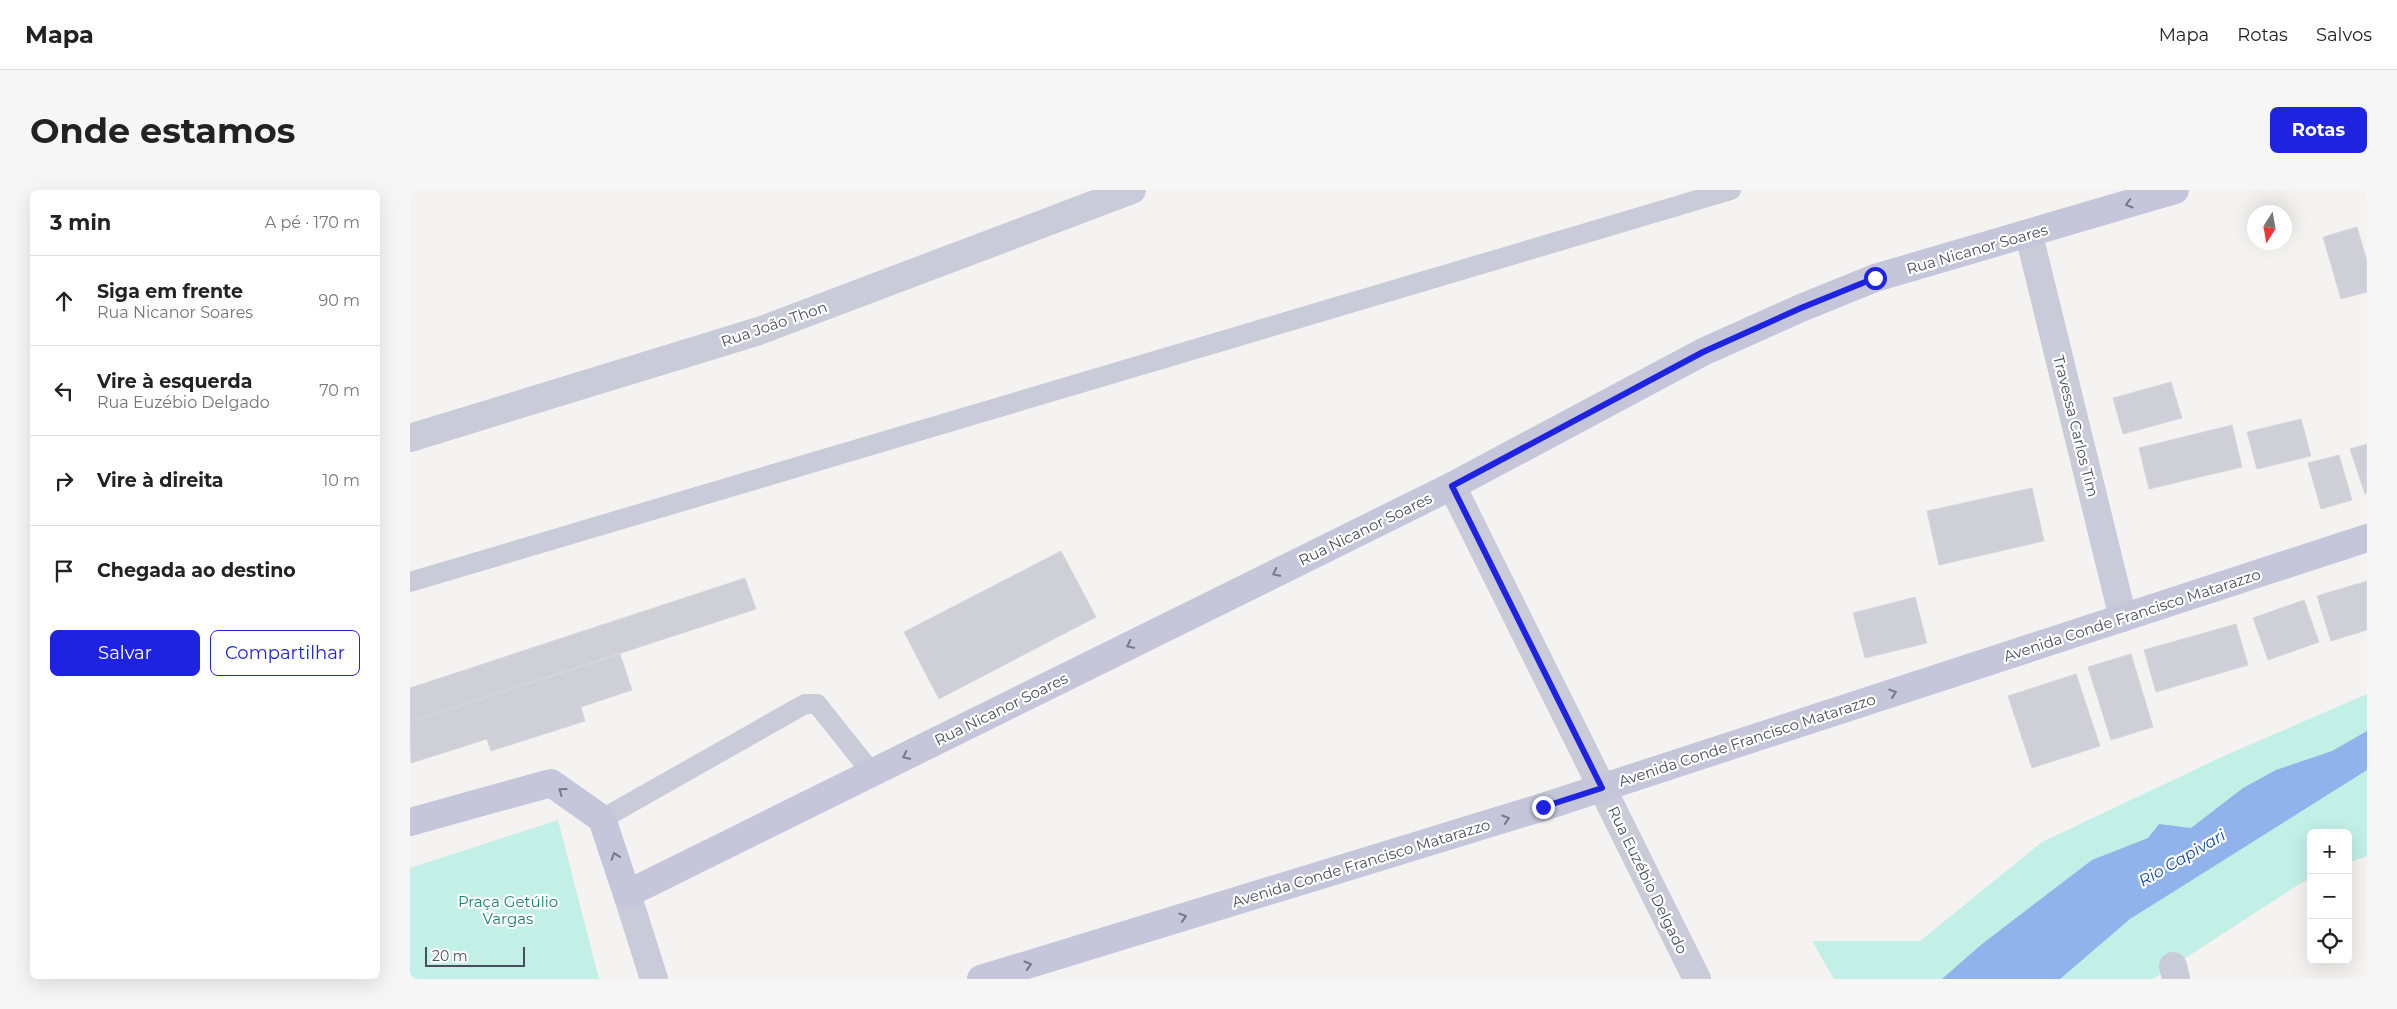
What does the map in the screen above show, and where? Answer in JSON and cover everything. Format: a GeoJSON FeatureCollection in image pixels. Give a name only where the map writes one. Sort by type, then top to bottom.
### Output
{"type":"FeatureCollection","features":[{"type":"Feature","properties":{"kind":"street","name":"Rua João Thon"},"geometry":{"type":"LineString","coordinates":[[410,438],[759,331],[1132,190]]}},
{"type":"Feature","properties":{"kind":"street","name":"Rua Nicanor Soares"},"geometry":{"type":"LineString","coordinates":[[627,894],[1452,486],[1703,352],[1801,308],[1875,278],[2029,235],[2176,190]]}},
{"type":"Feature","properties":{"kind":"street","name":"Travessa Carlos Tim"},"geometry":{"type":"LineString","coordinates":[[2029,235],[2122,618]]}},
{"type":"Feature","properties":{"kind":"street","name":"Rua Euzébio Delgado"},"geometry":{"type":"LineString","coordinates":[[1452,486],[1698,979]]}},
{"type":"Feature","properties":{"kind":"street","name":"Avenida Conde Francisco Matarazzo"},"geometry":{"type":"LineString","coordinates":[[981,979],[1602,788],[2367,538]]}},
{"type":"Feature","properties":{"kind":"street"},"geometry":{"type":"LineString","coordinates":[[410,822],[551,783],[602,820],[654,979]]}},
{"type":"Feature","properties":{"kind":"lane"},"geometry":{"type":"LineString","coordinates":[[410,582],[1731,190]]}},
{"type":"Feature","properties":{"kind":"lane"},"geometry":{"type":"LineString","coordinates":[[602,820],[805,704],[817,704],[872,772]]}},
{"type":"Feature","properties":{"kind":"green space"},"geometry":{"type":"Polygon","coordinates":[[[2367,694],[2367,856],[2352,862],[2352,829],[2307,829],[2307,881],[2153,979],[1834,979],[1812,941],[1920,941],[2042,842],[2226,755],[2367,694]]]}},
{"type":"Feature","properties":{"kind":"green space","name":"Praça Getúlio Vargas"},"geometry":{"type":"Polygon","coordinates":[[[558,820],[599,979],[410,979],[410,868],[558,820]]]}},
{"type":"Feature","properties":{"kind":"water","name":"Rio Capivari"},"geometry":{"type":"Polygon","coordinates":[[[2367,731],[2367,770],[2130,919],[2060,979],[1942,979],[1982,944],[2092,860],[2148,838],[2159,824],[2191,828],[2243,788],[2276,770],[2332,751],[2367,731]]]}},
{"type":"Feature","properties":{"kind":"building"},"geometry":{"type":"Polygon","coordinates":[[[2357,227],[2367,261],[2367,292],[2341,299],[2323,237],[2357,227]]]}},
{"type":"Feature","properties":{"kind":"building"},"geometry":{"type":"Polygon","coordinates":[[[2171,382],[2182,418],[2123,434],[2113,398],[2171,382]]]}},
{"type":"Feature","properties":{"kind":"building"},"geometry":{"type":"Polygon","coordinates":[[[2301,419],[2311,456],[2257,469],[2247,432],[2301,419]]]}},
{"type":"Feature","properties":{"kind":"building"},"geometry":{"type":"Polygon","coordinates":[[[2232,425],[2242,467],[2149,489],[2139,448],[2232,425]]]}},
{"type":"Feature","properties":{"kind":"building"},"geometry":{"type":"Polygon","coordinates":[[[2367,444],[2367,493],[2365,494],[2350,449],[2367,444]]]}},
{"type":"Feature","properties":{"kind":"building"},"geometry":{"type":"Polygon","coordinates":[[[2339,455],[2352,500],[2321,509],[2308,463],[2339,455]]]}},
{"type":"Feature","properties":{"kind":"building"},"geometry":{"type":"Polygon","coordinates":[[[2032,488],[2044,541],[1939,565],[1927,511],[2032,488]]]}},
{"type":"Feature","properties":{"kind":"building"},"geometry":{"type":"Polygon","coordinates":[[[1061,551],[1096,617],[939,699],[904,632],[1061,551]]]}},
{"type":"Feature","properties":{"kind":"building"},"geometry":{"type":"Polygon","coordinates":[[[745,578],[756,609],[410,722],[410,688],[745,578]]]}},
{"type":"Feature","properties":{"kind":"building"},"geometry":{"type":"Polygon","coordinates":[[[2367,581],[2367,630],[2331,641],[2317,596],[2367,581]]]}},
{"type":"Feature","properties":{"kind":"building"},"geometry":{"type":"Polygon","coordinates":[[[1915,597],[1927,643],[1865,658],[1853,613],[1915,597]]]}},
{"type":"Feature","properties":{"kind":"building"},"geometry":{"type":"Polygon","coordinates":[[[2304,600],[2319,642],[2268,660],[2253,618],[2304,600]]]}},
{"type":"Feature","properties":{"kind":"building"},"geometry":{"type":"Polygon","coordinates":[[[2236,624],[2248,665],[2156,692],[2144,650],[2236,624]]]}},
{"type":"Feature","properties":{"kind":"building"},"geometry":{"type":"Polygon","coordinates":[[[620,654],[632,690],[581,707],[585,721],[491,751],[487,739],[411,763],[410,722],[620,654]]]}},
{"type":"Feature","properties":{"kind":"building"},"geometry":{"type":"Polygon","coordinates":[[[2131,654],[2153,727],[2111,740],[2088,667],[2131,654]]]}},
{"type":"Feature","properties":{"kind":"building"},"geometry":{"type":"Polygon","coordinates":[[[2076,674],[2100,746],[2032,768],[2008,696],[2076,674]]]}},
{"type":"Feature","properties":{"kind":"route"},"geometry":{"type":"LineString","coordinates":[[1543,807],[1602,788],[1452,486],[1703,352],[1801,308],[1875,278]]}}]}
